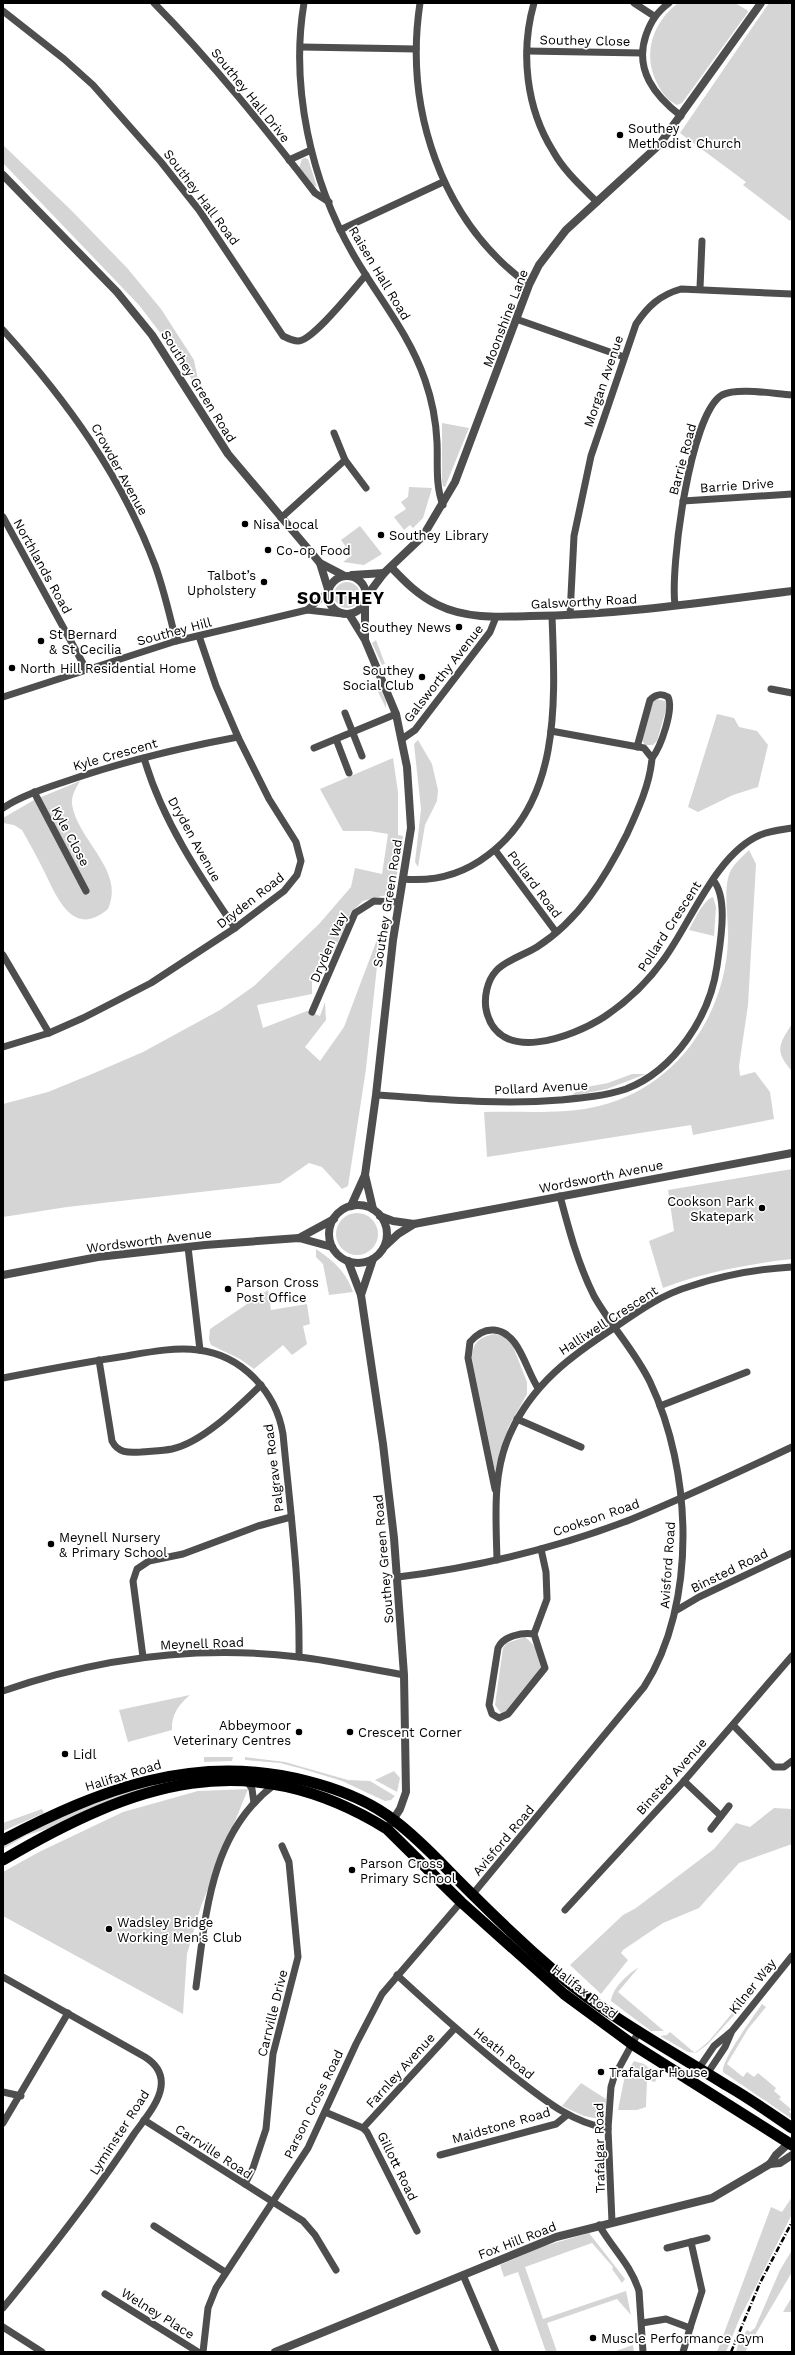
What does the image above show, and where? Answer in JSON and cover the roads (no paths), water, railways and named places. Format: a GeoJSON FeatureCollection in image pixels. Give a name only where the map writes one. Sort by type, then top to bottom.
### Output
{"type":"FeatureCollection","features":[{"type":"Feature","properties":{"kind":"highway","name":"Halifax Road"},"geometry":{"type":"LineString","coordinates":[[3,1840],[50,1816],[93,1797],[137,1782],[189,1772],[219,1770],[274,1774],[321,1784],[369,1804],[394,1820],[472,1895],[561,1977],[638,2033],[703,2071],[792,2128]]}},
{"type":"Feature","properties":{"kind":"highway","name":"Halifax Road"},"geometry":{"type":"LineString","coordinates":[[3,1860],[58,1829],[124,1799],[154,1790],[191,1782],[247,1781],[274,1785],[339,1803],[364,1815],[387,1829],[462,1902],[564,1994],[632,2044],[791,2143]]}},
{"type":"Feature","properties":{"kind":"highway"},"geometry":{"type":"LineString","coordinates":[[695,2083],[703,2071]]}},
{"type":"Feature","properties":{"kind":"street","name":"Southey Hall Drive"},"geometry":{"type":"LineString","coordinates":[[154,3],[194,43],[238,94],[315,193],[328,202]]}},
{"type":"Feature","properties":{"kind":"street","name":"Raisen Hall Road"},"geometry":{"type":"LineString","coordinates":[[304,3],[301,47],[301,78],[311,150],[328,202],[340,230],[366,275],[401,329],[425,379],[435,419],[438,488],[444,504]]}},
{"type":"Feature","properties":{"kind":"street"},"geometry":{"type":"LineString","coordinates":[[420,3],[416,49],[422,112],[427,137],[443,182],[477,236],[504,264],[529,285]]}},
{"type":"Feature","properties":{"kind":"street"},"geometry":{"type":"LineString","coordinates":[[534,3],[527,33],[527,51],[532,98],[540,125],[553,151],[572,177],[597,202]]}},
{"type":"Feature","properties":{"kind":"street"},"geometry":{"type":"LineString","coordinates":[[634,3],[654,16]]}},
{"type":"Feature","properties":{"kind":"street"},"geometry":{"type":"LineString","coordinates":[[669,3],[654,16],[644,41],[642,53],[643,66],[655,92],[681,116]]}},
{"type":"Feature","properties":{"kind":"street","name":"Moonshine Lane"},"geometry":{"type":"LineString","coordinates":[[366,600],[388,570],[415,545],[444,504],[455,482],[529,285],[550,249],[566,230],[652,154],[681,116],[757,4]]}},
{"type":"Feature","properties":{"kind":"street","name":"Southey Hall Road"},"geometry":{"type":"LineString","coordinates":[[3,11],[64,59],[93,85],[161,162],[199,210],[283,336],[298,341],[305,339],[323,323],[366,275]]}},
{"type":"Feature","properties":{"kind":"street"},"geometry":{"type":"LineString","coordinates":[[301,47],[416,49]]}},
{"type":"Feature","properties":{"kind":"street","name":"Southey Close"},"geometry":{"type":"LineString","coordinates":[[527,51],[642,53]]}},
{"type":"Feature","properties":{"kind":"street"},"geometry":{"type":"LineString","coordinates":[[289,160],[311,150]]}},
{"type":"Feature","properties":{"kind":"street","name":"Southey Green Road"},"geometry":{"type":"LineString","coordinates":[[3,176],[117,292],[152,335],[224,448],[281,518],[320,563],[346,575]]}},
{"type":"Feature","properties":{"kind":"street"},"geometry":{"type":"LineString","coordinates":[[340,230],[443,182]]}},
{"type":"Feature","properties":{"kind":"street"},"geometry":{"type":"LineString","coordinates":[[700,288],[702,241]]}},
{"type":"Feature","properties":{"kind":"street","name":"Morgan Avenue"},"geometry":{"type":"LineString","coordinates":[[570,615],[574,536],[582,495],[591,456],[636,324],[654,302],[667,293],[681,289],[700,288],[792,294]]}},
{"type":"Feature","properties":{"kind":"street"},"geometry":{"type":"LineString","coordinates":[[516,319],[624,356]]}},
{"type":"Feature","properties":{"kind":"street","name":"Crowder Avenue"},"geometry":{"type":"LineString","coordinates":[[3,330],[62,398],[108,467],[155,565],[176,641]]}},
{"type":"Feature","properties":{"kind":"street","name":"Barrie Road"},"geometry":{"type":"LineString","coordinates":[[675,605],[673,577],[676,538],[683,501],[708,411],[714,402],[723,395],[733,392],[792,395]]}},
{"type":"Feature","properties":{"kind":"street"},"geometry":{"type":"LineString","coordinates":[[334,433],[345,460],[366,488]]}},
{"type":"Feature","properties":{"kind":"street"},"geometry":{"type":"LineString","coordinates":[[281,518],[345,460]]}},
{"type":"Feature","properties":{"kind":"street","name":"Barrie Drive"},"geometry":{"type":"LineString","coordinates":[[683,501],[792,494]]}},
{"type":"Feature","properties":{"kind":"street","name":"Northlands Road"},"geometry":{"type":"LineString","coordinates":[[3,517],[86,669]]}},
{"type":"Feature","properties":{"kind":"street","name":"Southey Green Road"},"geometry":{"type":"LineString","coordinates":[[320,563],[328,591]]}},
{"type":"Feature","properties":{"kind":"street"},"geometry":{"type":"LineString","coordinates":[[346,575],[360,580],[366,591],[366,600],[356,612],[346,614],[330,604],[328,591],[332,581],[346,575],[388,570]]}},
{"type":"Feature","properties":{"kind":"street","name":"Galsworthy Road"},"geometry":{"type":"LineString","coordinates":[[388,570],[421,596],[438,606],[461,612],[496,617],[570,615],[675,605],[792,591]]}},
{"type":"Feature","properties":{"kind":"street","name":"Southey Hill"},"geometry":{"type":"LineString","coordinates":[[307,610],[328,591]]}},
{"type":"Feature","properties":{"kind":"street","name":"Southey Green Road"},"geometry":{"type":"LineString","coordinates":[[365,640],[366,600]]}},
{"type":"Feature","properties":{"kind":"street","name":"Southey Hill"},"geometry":{"type":"LineString","coordinates":[[3,696],[176,641],[307,610],[328,614],[346,614]]}},
{"type":"Feature","properties":{"kind":"street","name":"Southey Green Road"},"geometry":{"type":"LineString","coordinates":[[346,614],[365,640],[396,714],[402,739],[410,797],[411,828],[386,999],[376,1095],[365,1175],[351,1206]]}},
{"type":"Feature","properties":{"kind":"street"},"geometry":{"type":"LineString","coordinates":[[403,879],[422,881],[458,873],[478,863],[495,850],[511,835],[522,820],[536,792],[545,763],[551,731],[555,677],[552,616]]}},
{"type":"Feature","properties":{"kind":"street","name":"Galsworthy Avenue"},"geometry":{"type":"LineString","coordinates":[[402,739],[415,730],[490,632],[496,617]]}},
{"type":"Feature","properties":{"kind":"street","name":"Dryden Road"},"geometry":{"type":"LineString","coordinates":[[3,1047],[49,1033],[83,1018],[150,983],[235,928],[293,882],[301,861],[296,842],[269,799],[238,738],[216,686],[199,636]]}},
{"type":"Feature","properties":{"kind":"street"},"geometry":{"type":"LineString","coordinates":[[771,689],[792,693]]}},
{"type":"Feature","properties":{"kind":"street","name":"Pollard Crescent"},"geometry":{"type":"LineString","coordinates":[[636,746],[650,700],[658,694],[668,697],[670,706],[662,739],[652,758],[646,788],[635,817],[610,868],[592,895],[556,932],[530,951],[502,965],[495,972],[490,982],[485,1004],[488,1015],[499,1033],[508,1038],[520,1042],[551,1040],[602,1018],[627,1001],[644,985],[665,958],[713,880],[730,858],[746,844],[759,836],[792,828]]}},
{"type":"Feature","properties":{"kind":"street"},"geometry":{"type":"LineString","coordinates":[[345,713],[362,756]]}},
{"type":"Feature","properties":{"kind":"street"},"geometry":{"type":"LineString","coordinates":[[314,748],[396,714]]}},
{"type":"Feature","properties":{"kind":"street"},"geometry":{"type":"LineString","coordinates":[[551,731],[636,746],[649,751],[652,758]]}},
{"type":"Feature","properties":{"kind":"street","name":"Kyle Crescent"},"geometry":{"type":"LineString","coordinates":[[3,808],[34,792],[104,768],[238,738]]}},
{"type":"Feature","properties":{"kind":"street"},"geometry":{"type":"LineString","coordinates":[[336,739],[349,773]]}},
{"type":"Feature","properties":{"kind":"street","name":"Dryden Avenue"},"geometry":{"type":"LineString","coordinates":[[144,758],[160,801],[178,838],[235,928]]}},
{"type":"Feature","properties":{"kind":"street","name":"Kyle Close"},"geometry":{"type":"LineString","coordinates":[[34,792],[86,891]]}},
{"type":"Feature","properties":{"kind":"street","name":"Pollard Road"},"geometry":{"type":"LineString","coordinates":[[495,850],[556,932]]}},
{"type":"Feature","properties":{"kind":"street","name":"Pollard Avenue"},"geometry":{"type":"LineString","coordinates":[[376,1095],[457,1101],[534,1102],[603,1094],[626,1089],[644,1080],[661,1067],[691,1035],[710,996],[716,974],[722,920],[721,901],[717,885],[713,880]]}},
{"type":"Feature","properties":{"kind":"street","name":"Dryden Way"},"geometry":{"type":"LineString","coordinates":[[312,1012],[355,913],[374,901],[399,902]]}},
{"type":"Feature","properties":{"kind":"street"},"geometry":{"type":"LineString","coordinates":[[3,956],[49,1033]]}},
{"type":"Feature","properties":{"kind":"street","name":"Wordsworth Avenue"},"geometry":{"type":"LineString","coordinates":[[380,1216],[393,1221],[414,1224],[792,1153]]}},
{"type":"Feature","properties":{"kind":"street","name":"Southey Green Road"},"geometry":{"type":"LineString","coordinates":[[365,1175],[372,1209]]}},
{"type":"Feature","properties":{"kind":"street","name":"Avisford Road"},"geometry":{"type":"LineString","coordinates":[[472,1895],[644,1688],[663,1655],[677,1610],[681,1566],[682,1498],[671,1435],[660,1406],[635,1354],[594,1296],[575,1251],[560,1196]]}},
{"type":"Feature","properties":{"kind":"street"},"geometry":{"type":"LineString","coordinates":[[351,1206],[372,1209],[380,1216],[387,1231],[384,1247],[373,1259],[356,1263],[348,1262],[340,1257],[332,1246],[329,1237],[334,1219],[344,1209],[351,1206]]}},
{"type":"Feature","properties":{"kind":"street","name":"Wordsworth Avenue"},"geometry":{"type":"LineString","coordinates":[[299,1238],[334,1219]]}},
{"type":"Feature","properties":{"kind":"street","name":"Wordsworth Avenue"},"geometry":{"type":"LineString","coordinates":[[384,1247],[398,1234],[414,1224]]}},
{"type":"Feature","properties":{"kind":"street","name":"Wordsworth Avenue"},"geometry":{"type":"LineString","coordinates":[[3,1275],[98,1257],[188,1247],[299,1238],[332,1246]]}},
{"type":"Feature","properties":{"kind":"street"},"geometry":{"type":"LineString","coordinates":[[188,1247],[200,1350]]}},
{"type":"Feature","properties":{"kind":"street","name":"Southey Green Road"},"geometry":{"type":"LineString","coordinates":[[361,1296],[373,1259]]}},
{"type":"Feature","properties":{"kind":"street","name":"Southey Green Road"},"geometry":{"type":"LineString","coordinates":[[348,1262],[361,1296],[383,1444],[398,1577],[404,1675],[406,1792],[394,1820]]}},
{"type":"Feature","properties":{"kind":"street","name":"Halliwell Crescent"},"geometry":{"type":"LineString","coordinates":[[497,1560],[496,1492],[502,1458],[509,1435],[517,1419],[538,1388],[565,1361],[660,1298],[690,1286],[749,1271],[792,1267]]}},
{"type":"Feature","properties":{"kind":"street","name":"Halliwell Crescent"},"geometry":{"type":"LineString","coordinates":[[496,1492],[468,1358],[470,1342],[484,1331],[500,1330],[508,1334],[514,1340],[527,1369],[538,1388]]}},
{"type":"Feature","properties":{"kind":"street","name":"Palgrave Road"},"geometry":{"type":"LineString","coordinates":[[3,1378],[99,1360],[164,1351],[200,1350],[233,1362],[261,1385],[273,1400],[281,1420],[298,1602],[299,1657]]}},
{"type":"Feature","properties":{"kind":"street"},"geometry":{"type":"LineString","coordinates":[[99,1360],[112,1441],[115,1446],[128,1452],[172,1449],[184,1444],[235,1410],[261,1385]]}},
{"type":"Feature","properties":{"kind":"street"},"geometry":{"type":"LineString","coordinates":[[660,1406],[747,1372]]}},
{"type":"Feature","properties":{"kind":"street"},"geometry":{"type":"LineString","coordinates":[[517,1419],[581,1447]]}},
{"type":"Feature","properties":{"kind":"street","name":"Cookson Road"},"geometry":{"type":"LineString","coordinates":[[398,1577],[435,1572],[497,1560],[541,1549],[632,1519],[682,1498],[792,1447]]}},
{"type":"Feature","properties":{"kind":"street"},"geometry":{"type":"LineString","coordinates":[[144,1657],[133,1581],[137,1569],[142,1565],[189,1552],[258,1526],[291,1517]]}},
{"type":"Feature","properties":{"kind":"street"},"geometry":{"type":"LineString","coordinates":[[534,1634],[524,1633],[504,1640],[498,1648],[489,1705],[492,1714],[499,1718],[508,1714],[543,1672],[545,1663],[534,1634],[545,1611],[547,1599],[546,1572],[541,1549]]}},
{"type":"Feature","properties":{"kind":"street","name":"Binsted Road"},"geometry":{"type":"LineString","coordinates":[[677,1610],[699,1597],[792,1553]]}},
{"type":"Feature","properties":{"kind":"street","name":"Meynell Road"},"geometry":{"type":"LineString","coordinates":[[3,1691],[65,1672],[144,1657],[219,1652],[299,1657],[404,1675]]}},
{"type":"Feature","properties":{"kind":"street","name":"Binsted Avenue"},"geometry":{"type":"LineString","coordinates":[[565,1910],[684,1781],[792,1656]]}},
{"type":"Feature","properties":{"kind":"street"},"geometry":{"type":"LineString","coordinates":[[733,1725],[774,1767],[784,1767],[792,1761]]}},
{"type":"Feature","properties":{"kind":"street"},"geometry":{"type":"LineString","coordinates":[[247,1781],[252,1789],[254,1803]]}},
{"type":"Feature","properties":{"kind":"street"},"geometry":{"type":"LineString","coordinates":[[684,1781],[721,1816]]}},
{"type":"Feature","properties":{"kind":"street"},"geometry":{"type":"LineString","coordinates":[[196,1987],[207,1908],[213,1882],[233,1829],[254,1803],[274,1785]]}},
{"type":"Feature","properties":{"kind":"street"},"geometry":{"type":"LineString","coordinates":[[711,1829],[729,1806]]}},
{"type":"Feature","properties":{"kind":"street"},"geometry":{"type":"LineString","coordinates":[[387,1829],[394,1820]]}},
{"type":"Feature","properties":{"kind":"street","name":"Carrville Drive"},"geometry":{"type":"LineString","coordinates":[[245,2184],[253,2168],[266,2129],[273,2054],[298,1956],[289,1862],[282,1846]]}},
{"type":"Feature","properties":{"kind":"street","name":"Parson Cross Road"},"geometry":{"type":"LineString","coordinates":[[202,2352],[210,2300],[225,2272],[308,2148],[370,2014],[397,1976],[462,1902]]}},
{"type":"Feature","properties":{"kind":"street","name":"Kilner Way"},"geometry":{"type":"LineString","coordinates":[[703,2071],[714,2046],[732,2031],[792,1956]]}},
{"type":"Feature","properties":{"kind":"street","name":"Heath Road"},"geometry":{"type":"LineString","coordinates":[[397,1976],[485,2055],[567,2115],[608,2129]]}},
{"type":"Feature","properties":{"kind":"street","name":"Lyminster Road"},"geometry":{"type":"LineString","coordinates":[[3,1977],[145,2057],[156,2066],[160,2073],[161,2088],[156,2101],[144,2120],[88,2202],[3,2308]]}},
{"type":"Feature","properties":{"kind":"street"},"geometry":{"type":"LineString","coordinates":[[3,2123],[21,2096],[68,2013]]}},
{"type":"Feature","properties":{"kind":"street","name":"Farnley Avenue"},"geometry":{"type":"LineString","coordinates":[[363,2128],[454,2028]]}},
{"type":"Feature","properties":{"kind":"street","name":"Kilner Way"},"geometry":{"type":"LineString","coordinates":[[703,2071],[725,2047],[732,2031]]}},
{"type":"Feature","properties":{"kind":"street","name":"Trafalgar Road"},"geometry":{"type":"LineString","coordinates":[[612,2222],[608,2129],[611,2087],[638,2033]]}},
{"type":"Feature","properties":{"kind":"street"},"geometry":{"type":"LineString","coordinates":[[3,2092],[21,2096]]}},
{"type":"Feature","properties":{"kind":"street","name":"Gillott Road"},"geometry":{"type":"LineString","coordinates":[[325,2112],[363,2128],[371,2137],[417,2231]]}},
{"type":"Feature","properties":{"kind":"street","name":"Maidstone Road"},"geometry":{"type":"LineString","coordinates":[[440,2155],[556,2124],[567,2115]]}},
{"type":"Feature","properties":{"kind":"street","name":"Carrville Road"},"geometry":{"type":"LineString","coordinates":[[144,2120],[308,2225],[336,2270]]}},
{"type":"Feature","properties":{"kind":"street","name":"Fox Hill Road"},"geometry":{"type":"LineString","coordinates":[[770,2164],[776,2155],[791,2143]]}},
{"type":"Feature","properties":{"kind":"street","name":"Fox Hill Road"},"geometry":{"type":"LineString","coordinates":[[275,2352],[556,2237],[599,2225],[712,2198],[770,2164],[780,2163],[792,2155]]}},
{"type":"Feature","properties":{"kind":"street"},"geometry":{"type":"LineString","coordinates":[[599,2225],[631,2270],[636,2281],[642,2323],[643,2352]]}},
{"type":"Feature","properties":{"kind":"street"},"geometry":{"type":"LineString","coordinates":[[154,2226],[225,2272]]}},
{"type":"Feature","properties":{"kind":"street"},"geometry":{"type":"LineString","coordinates":[[668,2248],[707,2238]]}},
{"type":"Feature","properties":{"kind":"street"},"geometry":{"type":"LineString","coordinates":[[683,2352],[702,2291],[691,2242]]}},
{"type":"Feature","properties":{"kind":"street"},"geometry":{"type":"LineString","coordinates":[[463,2275],[496,2352]]}},
{"type":"Feature","properties":{"kind":"street","name":"Welney Place"},"geometry":{"type":"LineString","coordinates":[[105,2294],[198,2352]]}},
{"type":"Feature","properties":{"kind":"street"},"geometry":{"type":"LineString","coordinates":[[642,2323],[666,2319],[690,2328]]}},
{"type":"Feature","properties":{"kind":"street"},"geometry":{"type":"LineString","coordinates":[[3,2327],[42,2352]]}},
{"type":"Feature","properties":{"kind":"railway"},"geometry":{"type":"LineString","coordinates":[[731,2352],[760,2283],[792,2222]]}},
{"type":"Feature","properties":{"kind":"place","name":"Southey Methodist Church"},"geometry":{"type":"Point","coordinates":[620,135]}},
{"type":"Feature","properties":{"kind":"place","name":"Nisa Local"},"geometry":{"type":"Point","coordinates":[245,524]}},
{"type":"Feature","properties":{"kind":"place","name":"Southey Library"},"geometry":{"type":"Point","coordinates":[381,535]}},
{"type":"Feature","properties":{"kind":"place","name":"Co-op Food"},"geometry":{"type":"Point","coordinates":[268,550]}},
{"type":"Feature","properties":{"kind":"place","name":"Talbot’s Upholstery"},"geometry":{"type":"Point","coordinates":[264,582]}},
{"type":"Feature","properties":{"kind":"place","name":"Southey News"},"geometry":{"type":"Point","coordinates":[459,627]}},
{"type":"Feature","properties":{"kind":"place","name":"St Bernard & St Cecilia"},"geometry":{"type":"Point","coordinates":[41,641]}},
{"type":"Feature","properties":{"kind":"place","name":"North Hill Residential Home"},"geometry":{"type":"Point","coordinates":[12,668]}},
{"type":"Feature","properties":{"kind":"place","name":"Southey Social Club"},"geometry":{"type":"Point","coordinates":[422,677]}},
{"type":"Feature","properties":{"kind":"place","name":"Cookson Park Skatepark"},"geometry":{"type":"Point","coordinates":[762,1208]}},
{"type":"Feature","properties":{"kind":"place","name":"Parson Cross Post Office"},"geometry":{"type":"Point","coordinates":[228,1289]}},
{"type":"Feature","properties":{"kind":"place","name":"Meynell Nursery & Primary School"},"geometry":{"type":"Point","coordinates":[51,1544]}},
{"type":"Feature","properties":{"kind":"place","name":"Abbeymoor Veterinary Centres"},"geometry":{"type":"Point","coordinates":[299,1732]}},
{"type":"Feature","properties":{"kind":"place","name":"Crescent Corner"},"geometry":{"type":"Point","coordinates":[350,1732]}},
{"type":"Feature","properties":{"kind":"place","name":"Lidl"},"geometry":{"type":"Point","coordinates":[65,1754]}},
{"type":"Feature","properties":{"kind":"place","name":"Parson Cross Primary School"},"geometry":{"type":"Point","coordinates":[352,1870]}},
{"type":"Feature","properties":{"kind":"place","name":"Wadsley Bridge Working Men's Club"},"geometry":{"type":"Point","coordinates":[109,1929]}},
{"type":"Feature","properties":{"kind":"place","name":"Trafalgar House"},"geometry":{"type":"Point","coordinates":[601,2072]}},
{"type":"Feature","properties":{"kind":"place","name":"Muscle Performance Gym"},"geometry":{"type":"Point","coordinates":[593,2338]}},
{"type":"Feature","properties":{"kind":"district","name":"SOUTHEY"},"geometry":{"type":"Point","coordinates":[341,598]}}]}
